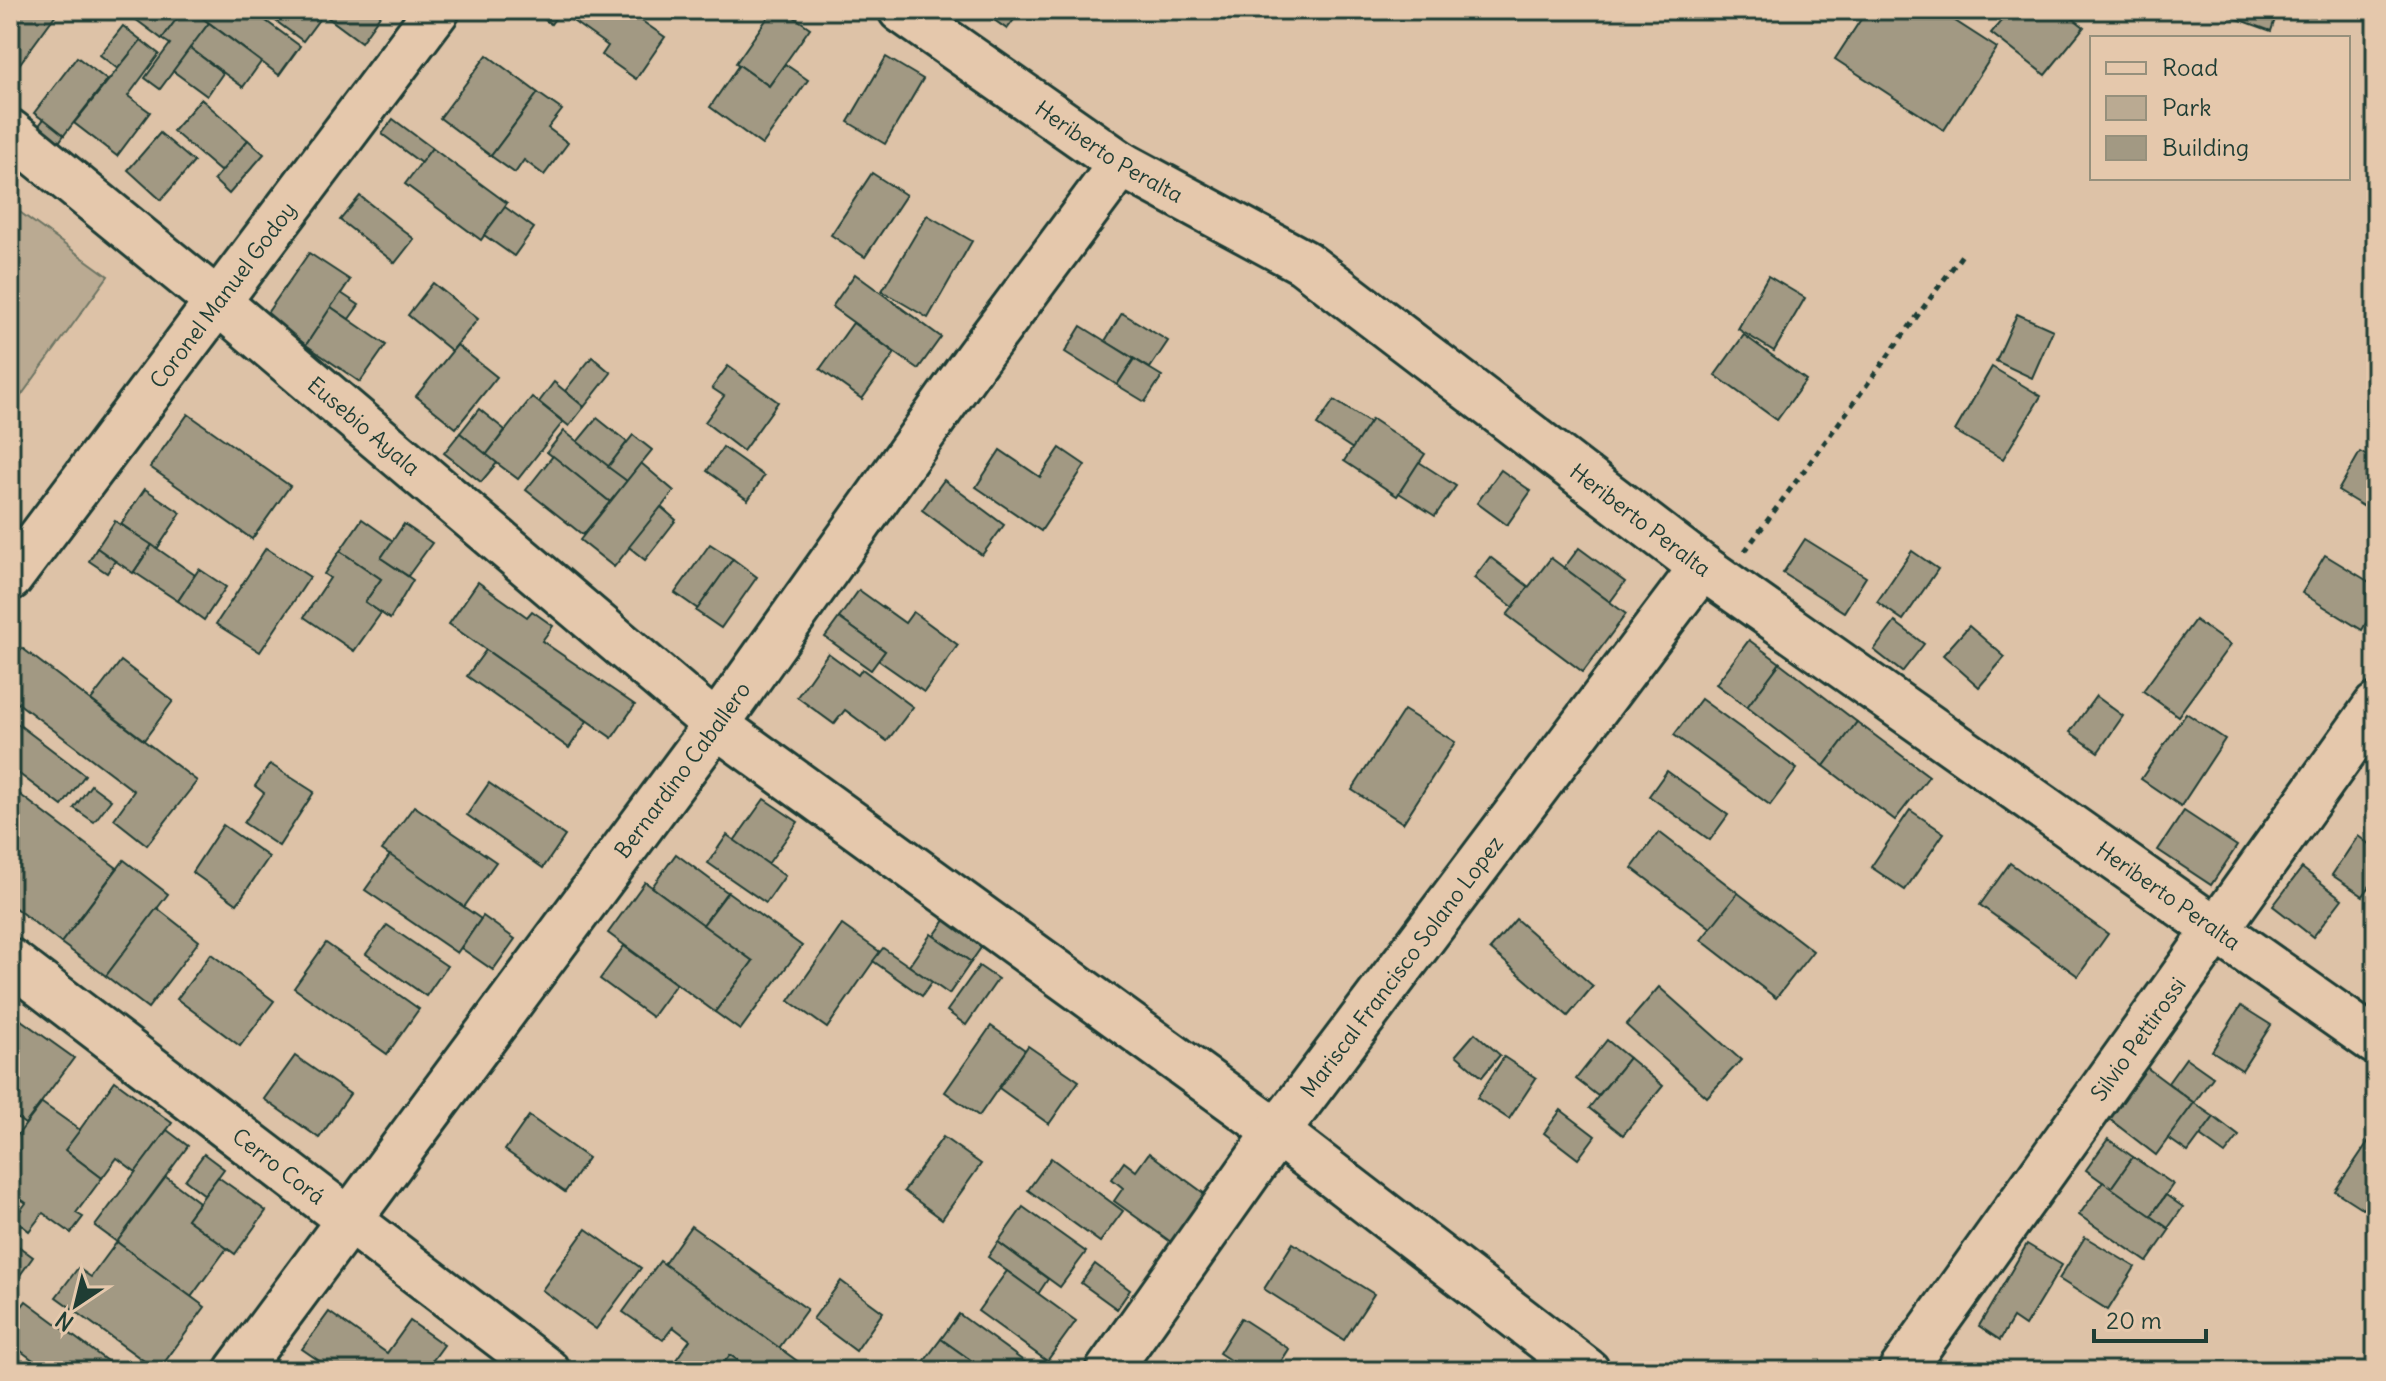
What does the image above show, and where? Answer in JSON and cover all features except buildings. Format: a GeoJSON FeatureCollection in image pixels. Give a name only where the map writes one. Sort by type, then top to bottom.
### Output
{"type":"FeatureCollection","features":[{"type":"Feature","properties":{"kind":"street","name":"Coronel Manuel Godoy"},"geometry":{"type":"LineString","coordinates":[[10,578],[437,10]]}},
{"type":"Feature","properties":{"kind":"street","name":"Heriberto Peralta"},"geometry":{"type":"LineString","coordinates":[[901,10],[1121,164],[1303,262],[1712,574],[2376,1042]]}},
{"type":"Feature","properties":{"kind":"street","name":"Eusebio Ayala"},"geometry":{"type":"LineString","coordinates":[[10,132],[219,303],[716,725],[1277,1132],[1587,1371]]}},
{"type":"Feature","properties":{"kind":"street","name":"Bernardino Caballero"},"geometry":{"type":"LineString","coordinates":[[237,1371],[716,725],[976,359],[1121,164]]}},
{"type":"Feature","properties":{"kind":"street","name":"Mariscal Francisco Solano Lopez"},"geometry":{"type":"LineString","coordinates":[[1108,1371],[1277,1132],[1712,574]]}},
{"type":"Feature","properties":{"kind":"street","name":"Silvio Pettirossi"},"geometry":{"type":"LineString","coordinates":[[1901,1371],[2376,706]]}},
{"type":"Feature","properties":{"kind":"street","name":"Cerro Corá"},"geometry":{"type":"LineString","coordinates":[[10,961],[547,1371]]}},
{"type":"Feature","properties":{"kind":"path"},"geometry":{"type":"LineString","coordinates":[[1712,574],[1962,255]]}},
{"type":"Feature","properties":{"kind":"green space"},"geometry":{"type":"Polygon","coordinates":[[[10,205],[108,276],[10,411],[10,205]]]}}]}
